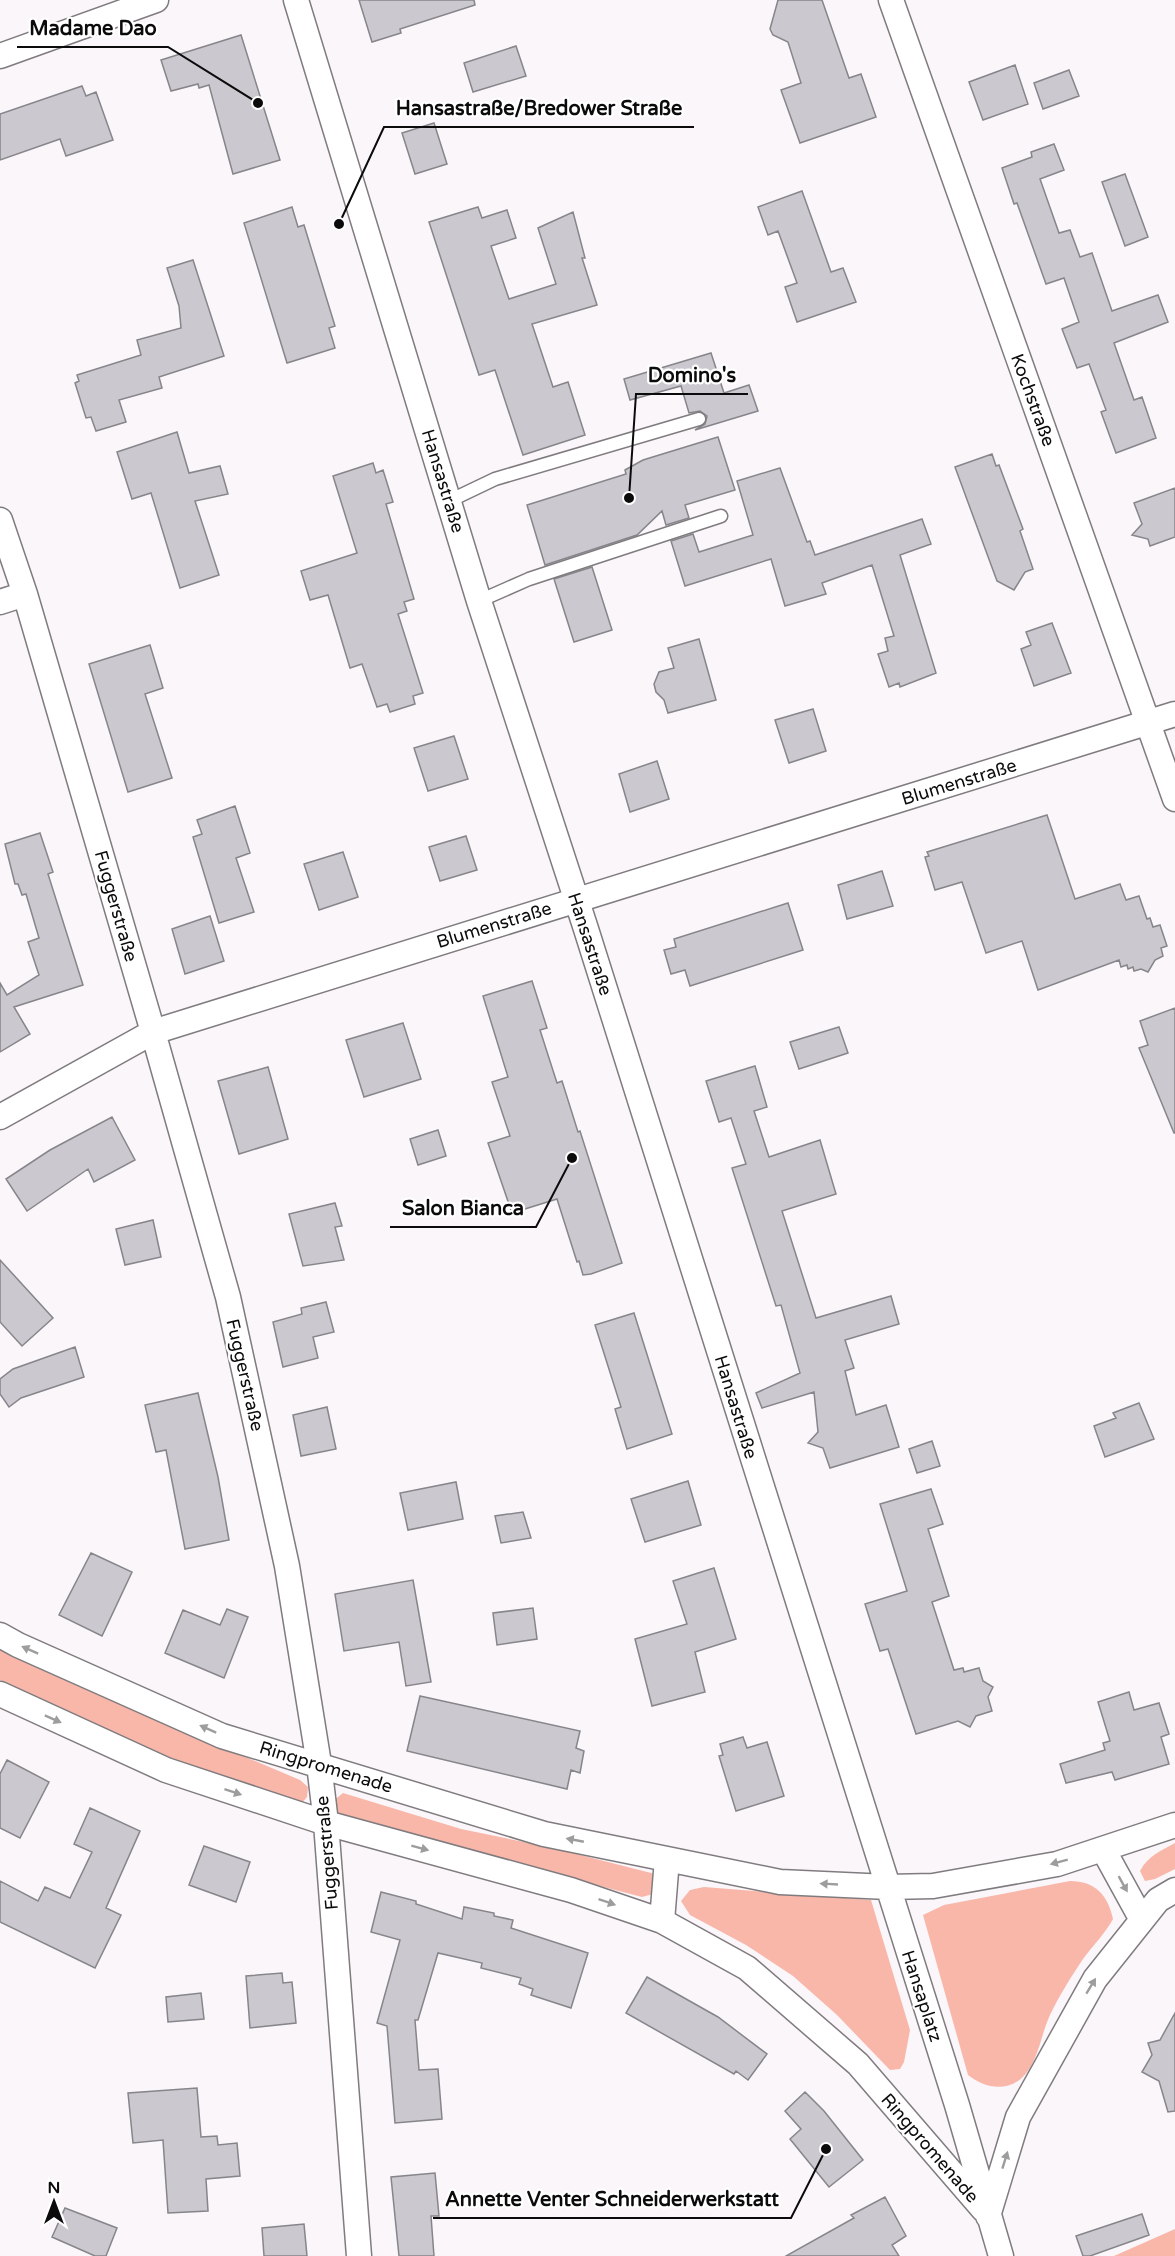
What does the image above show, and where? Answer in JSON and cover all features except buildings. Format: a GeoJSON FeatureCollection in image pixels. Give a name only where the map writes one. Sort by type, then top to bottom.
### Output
{"type":"FeatureCollection","features":[{"type":"Feature","properties":{"kind":"street"},"geometry":{"type":"LineString","coordinates":[[0,56],[156,0]]}},
{"type":"Feature","properties":{"kind":"street","name":"Hansastraße"},"geometry":{"type":"LineString","coordinates":[[296,0],[479,601],[576,900],[888,1887]]}},
{"type":"Feature","properties":{"kind":"street","name":"Kochstraße"},"geometry":{"type":"LineString","coordinates":[[891,0],[1175,799]]}},
{"type":"Feature","properties":{"kind":"street","name":"Fuggerstraße"},"geometry":{"type":"LineString","coordinates":[[0,520],[25,594],[153,1032],[230,1309],[287,1566],[319,1764],[326,1823],[359,2256]]}},
{"type":"Feature","properties":{"kind":"street"},"geometry":{"type":"LineString","coordinates":[[0,602],[25,594]]}},
{"type":"Feature","properties":{"kind":"street","name":"Blumenstraße"},"geometry":{"type":"LineString","coordinates":[[0,1117],[153,1032],[1175,714]]}},
{"type":"Feature","properties":{"kind":"street","name":"Ringpromenade"},"geometry":{"type":"LineString","coordinates":[[0,1635],[222,1736],[544,1834],[780,1881],[888,1887],[933,1886],[1057,1864],[1175,1825]]}},
{"type":"Feature","properties":{"kind":"street","name":"Ringpromenade"},"geometry":{"type":"LineString","coordinates":[[0,1694],[166,1770],[326,1823],[572,1890],[662,1921],[747,1968],[858,2064],[988,2216]]}},
{"type":"Feature","properties":{"kind":"street"},"geometry":{"type":"LineString","coordinates":[[1103,1849],[1142,1920]]}},
{"type":"Feature","properties":{"kind":"street"},"geometry":{"type":"LineString","coordinates":[[662,1921],[667,1859]]}},
{"type":"Feature","properties":{"kind":"street","name":"Hansaplatz"},"geometry":{"type":"LineString","coordinates":[[888,1887],[957,2105],[988,2216]]}},
{"type":"Feature","properties":{"kind":"street","name":"Ringpromenade"},"geometry":{"type":"LineString","coordinates":[[988,2216],[1018,2117],[1095,1979],[1158,1900],[1175,1890]]}},
{"type":"Feature","properties":{"kind":"street"},"geometry":{"type":"LineString","coordinates":[[988,2216],[1001,2256]]}},
{"type":"Feature","properties":{"kind":"lane"},"geometry":{"type":"LineString","coordinates":[[449,501],[495,479],[699,419]]}},
{"type":"Feature","properties":{"kind":"lane"},"geometry":{"type":"LineString","coordinates":[[479,601],[529,579],[721,516]]}},
{"type":"Feature","properties":{"kind":"shaded area"},"geometry":{"type":"Polygon","coordinates":[[[0,1648],[111,1701],[300,1780],[308,1787],[307,1797],[301,1804],[242,1785],[154,1754],[69,1717],[0,1680],[0,1648]]]}},
{"type":"Feature","properties":{"kind":"shaded area"},"geometry":{"type":"Polygon","coordinates":[[[343,1793],[461,1829],[553,1848],[655,1874],[653,1894],[642,1897],[339,1818],[332,1802],[343,1793]]]}},
{"type":"Feature","properties":{"kind":"shaded area"},"geometry":{"type":"Polygon","coordinates":[[[1175,1843],[1175,1869],[1155,1879],[1145,1881],[1140,1871],[1143,1866],[1155,1854],[1175,1843]]]}},
{"type":"Feature","properties":{"kind":"shaded area"},"geometry":{"type":"Polygon","coordinates":[[[1070,1881],[1087,1884],[1099,1891],[1108,1903],[1113,1919],[1083,1959],[1061,1994],[1047,2023],[1034,2060],[1025,2075],[1018,2081],[1005,2086],[985,2085],[968,2075],[923,1915],[944,1905],[1070,1881]]]}},
{"type":"Feature","properties":{"kind":"shaded area"},"geometry":{"type":"Polygon","coordinates":[[[704,1887],[871,1900],[910,2030],[904,2062],[900,2069],[890,2070],[837,2015],[793,1976],[746,1945],[690,1915],[681,1901],[690,1890],[704,1887]]]}},
{"type":"Feature","properties":{"kind":"shaded area"},"geometry":{"type":"Polygon","coordinates":[[[1175,2229],[1175,2256],[1114,2256],[1175,2229]]]}},
{"type":"Feature","properties":{"kind":"place","name":"Madame Dao"},"geometry":{"type":"Point","coordinates":[258,103]}},
{"type":"Feature","properties":{"kind":"place","name":"Hansastraße/Bredower Straße"},"geometry":{"type":"Point","coordinates":[339,224]}},
{"type":"Feature","properties":{"kind":"place","name":"Domino's"},"geometry":{"type":"Point","coordinates":[629,498]}},
{"type":"Feature","properties":{"kind":"place","name":"Salon Bianca"},"geometry":{"type":"Point","coordinates":[572,1158]}},
{"type":"Feature","properties":{"kind":"place","name":"Annette Venter Schneiderwerkstatt"},"geometry":{"type":"Point","coordinates":[826,2149]}}]}
